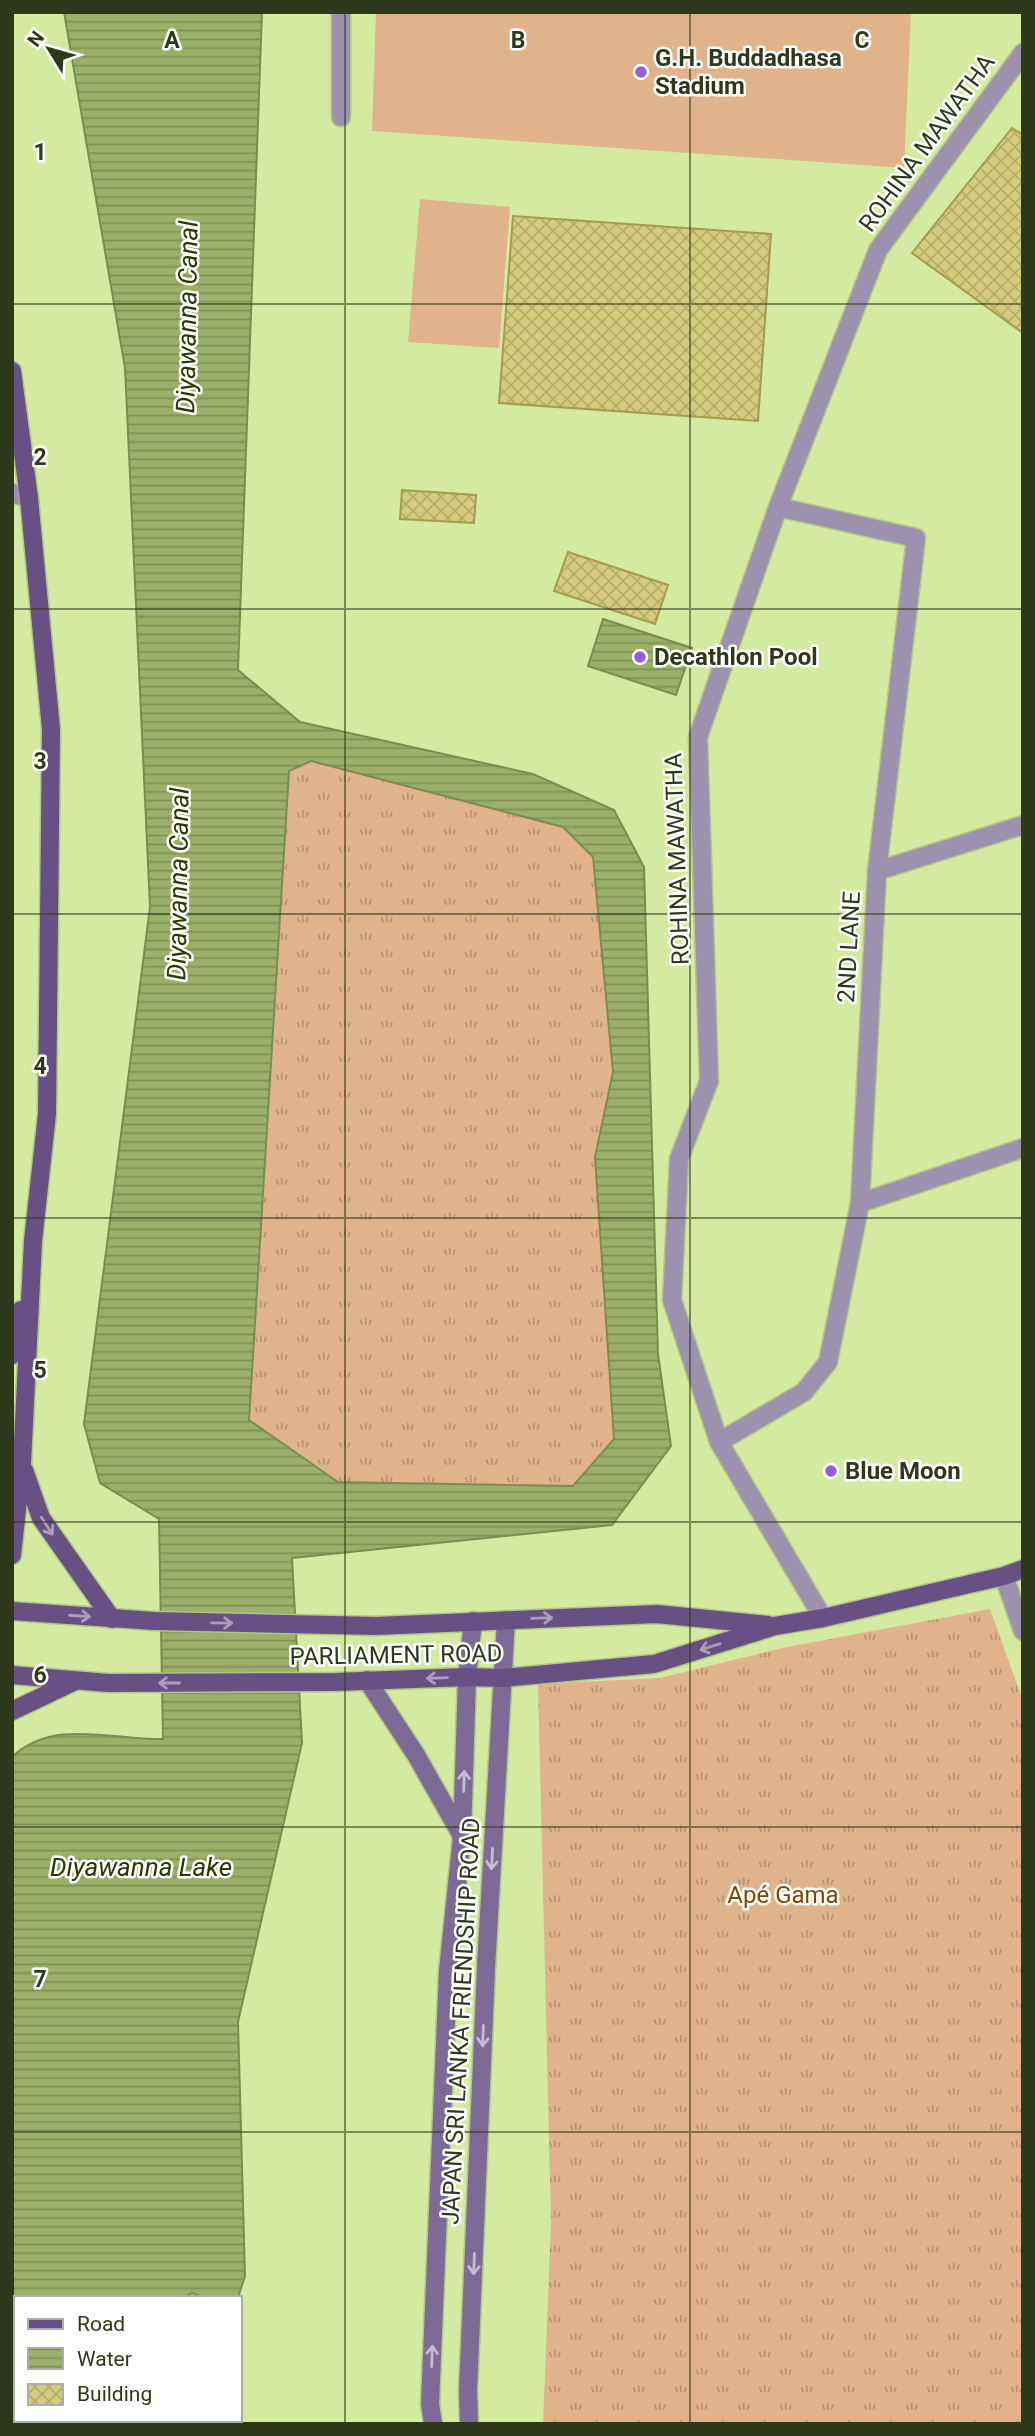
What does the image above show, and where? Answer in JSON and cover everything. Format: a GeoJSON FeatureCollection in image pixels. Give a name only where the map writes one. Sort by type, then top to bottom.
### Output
{"type":"FeatureCollection","features":[{"type":"Feature","properties":{"kind":"main road"},"geometry":{"type":"LineString","coordinates":[[12,371],[21,496],[51,729],[47,1114],[33,1241],[22,1463],[12,1555]]}},
{"type":"Feature","properties":{"kind":"main road"},"geometry":{"type":"LineString","coordinates":[[12,1355],[33,1241]]}},
{"type":"Feature","properties":{"kind":"main road"},"geometry":{"type":"LineString","coordinates":[[22,1463],[41,1518],[112,1619]]}},
{"type":"Feature","properties":{"kind":"main road","name":"PARLIAMENT ROAD"},"geometry":{"type":"LineString","coordinates":[[12,1675],[75,1681],[142,1683],[335,1682],[467,1676],[503,1678],[654,1664],[775,1626],[824,1618],[1004,1576],[1023,1569]]}},
{"type":"Feature","properties":{"kind":"main road","name":"PARLIAMENT ROAD"},"geometry":{"type":"LineString","coordinates":[[12,1611],[154,1621],[376,1626],[657,1614],[775,1626]]}},
{"type":"Feature","properties":{"kind":"main road","name":"JAPAN SRI LANKA FRIENDSHIP ROAD"},"geometry":{"type":"LineString","coordinates":[[469,2424],[468,2390],[486,1968],[506,1620]]}},
{"type":"Feature","properties":{"kind":"main road","name":"JAPAN SRI LANKA FRIENDSHIP ROAD"},"geometry":{"type":"LineString","coordinates":[[433,2424],[430,2404],[448,1985],[462,1836],[467,1676],[473,1621]]}},
{"type":"Feature","properties":{"kind":"main road"},"geometry":{"type":"LineString","coordinates":[[367,1680],[416,1755],[462,1836]]}},
{"type":"Feature","properties":{"kind":"main road"},"geometry":{"type":"LineString","coordinates":[[12,1711],[75,1681]]}},
{"type":"Feature","properties":{"kind":"street"},"geometry":{"type":"LineString","coordinates":[[341,12],[341,117]]}},
{"type":"Feature","properties":{"kind":"street","name":"ROHINA MAWATHA"},"geometry":{"type":"LineString","coordinates":[[824,1618],[719,1442],[672,1300],[678,1159],[709,1081],[698,737],[778,507],[878,250],[1023,53]]}},
{"type":"Feature","properties":{"kind":"street","name":"2ND LANE"},"geometry":{"type":"LineString","coordinates":[[719,1442],[804,1392],[828,1362],[860,1203],[877,871],[916,538],[778,507]]}},
{"type":"Feature","properties":{"kind":"street"},"geometry":{"type":"LineString","coordinates":[[877,871],[1023,825]]}},
{"type":"Feature","properties":{"kind":"street"},"geometry":{"type":"LineString","coordinates":[[860,1203],[1023,1148]]}},
{"type":"Feature","properties":{"kind":"street"},"geometry":{"type":"LineString","coordinates":[[1004,1576],[1023,1631]]}},
{"type":"Feature","properties":{"kind":"green space","name":"G.H. Buddadhasa Stadium"},"geometry":{"type":"Polygon","coordinates":[[[376,12],[911,12],[904,168],[372,131],[376,12]]]}},
{"type":"Feature","properties":{"kind":"green space"},"geometry":{"type":"Polygon","coordinates":[[[420,199],[510,207],[499,348],[408,342],[420,199]]]}},
{"type":"Feature","properties":{"kind":"green space"},"geometry":{"type":"Polygon","coordinates":[[[311,761],[564,827],[593,857],[613,1072],[595,1157],[614,1439],[573,1486],[338,1482],[248,1420],[289,770],[311,761]]]}},
{"type":"Feature","properties":{"kind":"green space","name":"Apé Gama"},"geometry":{"type":"Polygon","coordinates":[[[990,1609],[1023,1701],[1023,2424],[543,2424],[551,2222],[538,1684],[660,1678],[782,1648],[990,1609]]]}},
{"type":"Feature","properties":{"kind":"water"},"geometry":{"type":"Polygon","coordinates":[[[64,12],[262,12],[238,670],[300,722],[533,774],[614,810],[644,867],[658,1354],[671,1446],[612,1525],[292,1558],[302,1743],[238,2022],[245,2276],[239,2296],[200,2296],[192,2293],[187,2296],[14,2296],[14,2422],[86,2424],[12,2424],[12,1757],[28,1745],[65,1734],[163,1739],[159,1519],[100,1483],[84,1424],[150,907],[125,368],[64,12]],[[311,761],[289,771],[249,1420],[338,1482],[573,1486],[614,1439],[595,1157],[613,1072],[593,857],[563,827],[311,761]]]}},
{"type":"Feature","properties":{"kind":"water","name":"Decathlon Pool"},"geometry":{"type":"Polygon","coordinates":[[[603,619],[692,648],[676,695],[588,666],[603,619]]]}},
{"type":"Feature","properties":{"kind":"building"},"geometry":{"type":"Polygon","coordinates":[[[1012,128],[1023,135],[1023,333],[912,253],[1012,128]]]}},
{"type":"Feature","properties":{"kind":"building"},"geometry":{"type":"Polygon","coordinates":[[[513,216],[771,234],[758,421],[499,403],[513,216]]]}},
{"type":"Feature","properties":{"kind":"building"},"geometry":{"type":"Polygon","coordinates":[[[402,490],[476,495],[474,523],[400,519],[402,490]]]}},
{"type":"Feature","properties":{"kind":"building"},"geometry":{"type":"Polygon","coordinates":[[[568,552],[668,585],[655,624],[554,591],[568,552]]]}},
{"type":"Feature","properties":{"kind":"place","name":"G.H. Buddadhasa Stadium"},"geometry":{"type":"Point","coordinates":[641,72]}},
{"type":"Feature","properties":{"kind":"place","name":"Decathlon Pool"},"geometry":{"type":"Point","coordinates":[640,657]}},
{"type":"Feature","properties":{"kind":"place","name":"Blue Moon"},"geometry":{"type":"Point","coordinates":[831,1471]}},
{"type":"Feature","properties":{"kind":"water label","name":"Diyawanna Canal"},"geometry":{"type":"Point","coordinates":[187,317]}},
{"type":"Feature","properties":{"kind":"water label","name":"Diyawanna Canal"},"geometry":{"type":"Point","coordinates":[178,884]}},
{"type":"Feature","properties":{"kind":"water label","name":"Diyawanna Lake"},"geometry":{"type":"Point","coordinates":[141,1867]}}]}
